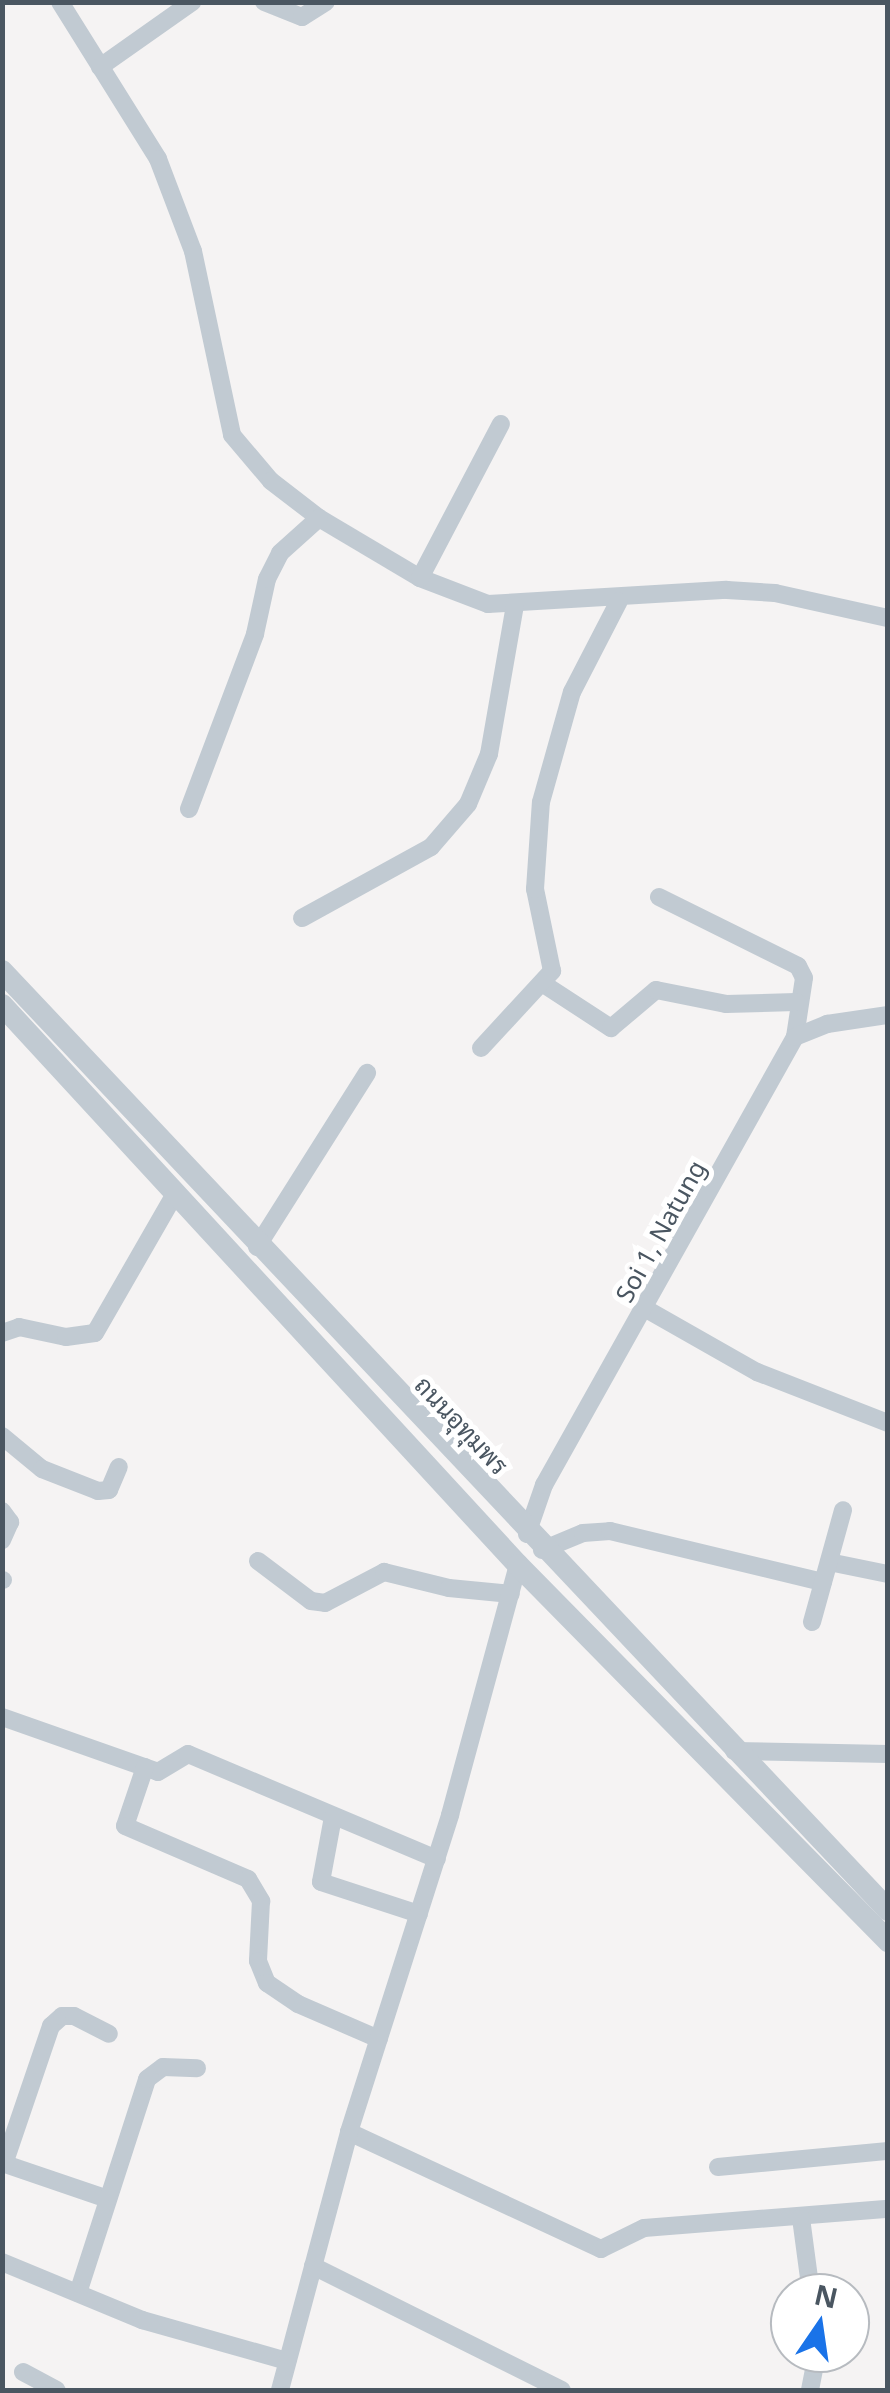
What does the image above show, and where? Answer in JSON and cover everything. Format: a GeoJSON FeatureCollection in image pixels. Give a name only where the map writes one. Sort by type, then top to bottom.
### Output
{"type":"FeatureCollection","features":[{"type":"Feature","properties":{"kind":"street"},"geometry":{"type":"LineString","coordinates":[[60,2],[158,159],[193,251],[232,436],[272,481],[320,518],[460,598],[515,605],[775,592],[888,618]]}},
{"type":"Feature","properties":{"kind":"street"},"geometry":{"type":"LineString","coordinates":[[100,67],[192,2]]}},
{"type":"Feature","properties":{"kind":"street"},"geometry":{"type":"LineString","coordinates":[[264,2],[302,17],[326,2]]}},
{"type":"Feature","properties":{"kind":"street"},"geometry":{"type":"LineString","coordinates":[[420,578],[501,424]]}},
{"type":"Feature","properties":{"kind":"street"},"geometry":{"type":"LineString","coordinates":[[189,809],[255,634],[267,579],[280,553],[320,518]]}},
{"type":"Feature","properties":{"kind":"street"},"geometry":{"type":"LineString","coordinates":[[480,1048],[545,984],[552,956],[535,889],[541,802],[572,692],[619,601]]}},
{"type":"Feature","properties":{"kind":"street"},"geometry":{"type":"LineString","coordinates":[[302,918],[430,846],[468,804],[489,754],[515,605]]}},
{"type":"Feature","properties":{"kind":"street"},"geometry":{"type":"LineString","coordinates":[[659,897],[798,966],[804,978],[796,1002],[796,1037],[828,1024],[883,1020]]}},
{"type":"Feature","properties":{"kind":"street","name":"ถนนอุทุมพร"},"geometry":{"type":"LineString","coordinates":[[2,971],[534,1542],[888,1910]]}},
{"type":"Feature","properties":{"kind":"street"},"geometry":{"type":"LineString","coordinates":[[545,984],[611,1028],[656,990],[726,1004],[796,1002]]}},
{"type":"Feature","properties":{"kind":"street"},"geometry":{"type":"LineString","coordinates":[[2,1004],[518,1565],[888,1940]]}},
{"type":"Feature","properties":{"kind":"street","name":"Soi 1, Natung"},"geometry":{"type":"LineString","coordinates":[[534,1542],[544,1485],[796,1037]]}},
{"type":"Feature","properties":{"kind":"street"},"geometry":{"type":"LineString","coordinates":[[257,1246],[368,1073]]}},
{"type":"Feature","properties":{"kind":"street"},"geometry":{"type":"LineString","coordinates":[[2,1333],[19,1327],[66,1337],[95,1333],[175,1194]]}},
{"type":"Feature","properties":{"kind":"street"},"geometry":{"type":"LineString","coordinates":[[646,1309],[757,1372],[888,1423]]}},
{"type":"Feature","properties":{"kind":"street"},"geometry":{"type":"LineString","coordinates":[[2,1436],[42,1469],[98,1492],[109,1490],[119,1467]]}},
{"type":"Feature","properties":{"kind":"street"},"geometry":{"type":"LineString","coordinates":[[812,1622],[843,1510]]}},
{"type":"Feature","properties":{"kind":"street"},"geometry":{"type":"LineString","coordinates":[[2,1511],[10,1522],[2,1540]]}},
{"type":"Feature","properties":{"kind":"street"},"geometry":{"type":"LineString","coordinates":[[280,2390],[349,2132],[437,1859],[518,1565],[534,1542],[610,1531],[823,1582]]}},
{"type":"Feature","properties":{"kind":"street"},"geometry":{"type":"LineString","coordinates":[[258,1561],[310,1601],[325,1603],[384,1572],[449,1588],[511,1594]]}},
{"type":"Feature","properties":{"kind":"street"},"geometry":{"type":"LineString","coordinates":[[829,1562],[888,1574]]}},
{"type":"Feature","properties":{"kind":"street"},"geometry":{"type":"LineString","coordinates":[[2,1718],[145,1768],[170,1770],[188,1754],[437,1859]]}},
{"type":"Feature","properties":{"kind":"street"},"geometry":{"type":"LineString","coordinates":[[734,1752],[888,1754]]}},
{"type":"Feature","properties":{"kind":"street"},"geometry":{"type":"LineString","coordinates":[[145,1768],[125,1826],[248,1879],[261,1900],[258,1961],[266,1983],[298,2004],[379,2039]]}},
{"type":"Feature","properties":{"kind":"street"},"geometry":{"type":"LineString","coordinates":[[334,1817],[321,1882],[419,1914]]}},
{"type":"Feature","properties":{"kind":"street"},"geometry":{"type":"LineString","coordinates":[[105,2198],[4,2163],[51,2026],[62,2016],[74,2016],[109,2034]]}},
{"type":"Feature","properties":{"kind":"street"},"geometry":{"type":"LineString","coordinates":[[78,2292],[105,2198],[147,2079],[163,2067],[197,2068]]}},
{"type":"Feature","properties":{"kind":"street"},"geometry":{"type":"LineString","coordinates":[[349,2132],[601,2249],[644,2228],[888,2210]]}},
{"type":"Feature","properties":{"kind":"street"},"geometry":{"type":"LineString","coordinates":[[718,2166],[888,2151]]}},
{"type":"Feature","properties":{"kind":"street"},"geometry":{"type":"LineString","coordinates":[[801,2218],[808,2273]]}},
{"type":"Feature","properties":{"kind":"street"},"geometry":{"type":"LineString","coordinates":[[2,2262],[142,2320],[287,2361]]}},
{"type":"Feature","properties":{"kind":"street"},"geometry":{"type":"LineString","coordinates":[[313,2266],[562,2390]]}},
{"type":"Feature","properties":{"kind":"street"},"geometry":{"type":"LineString","coordinates":[[24,2372],[57,2390]]}}]}
